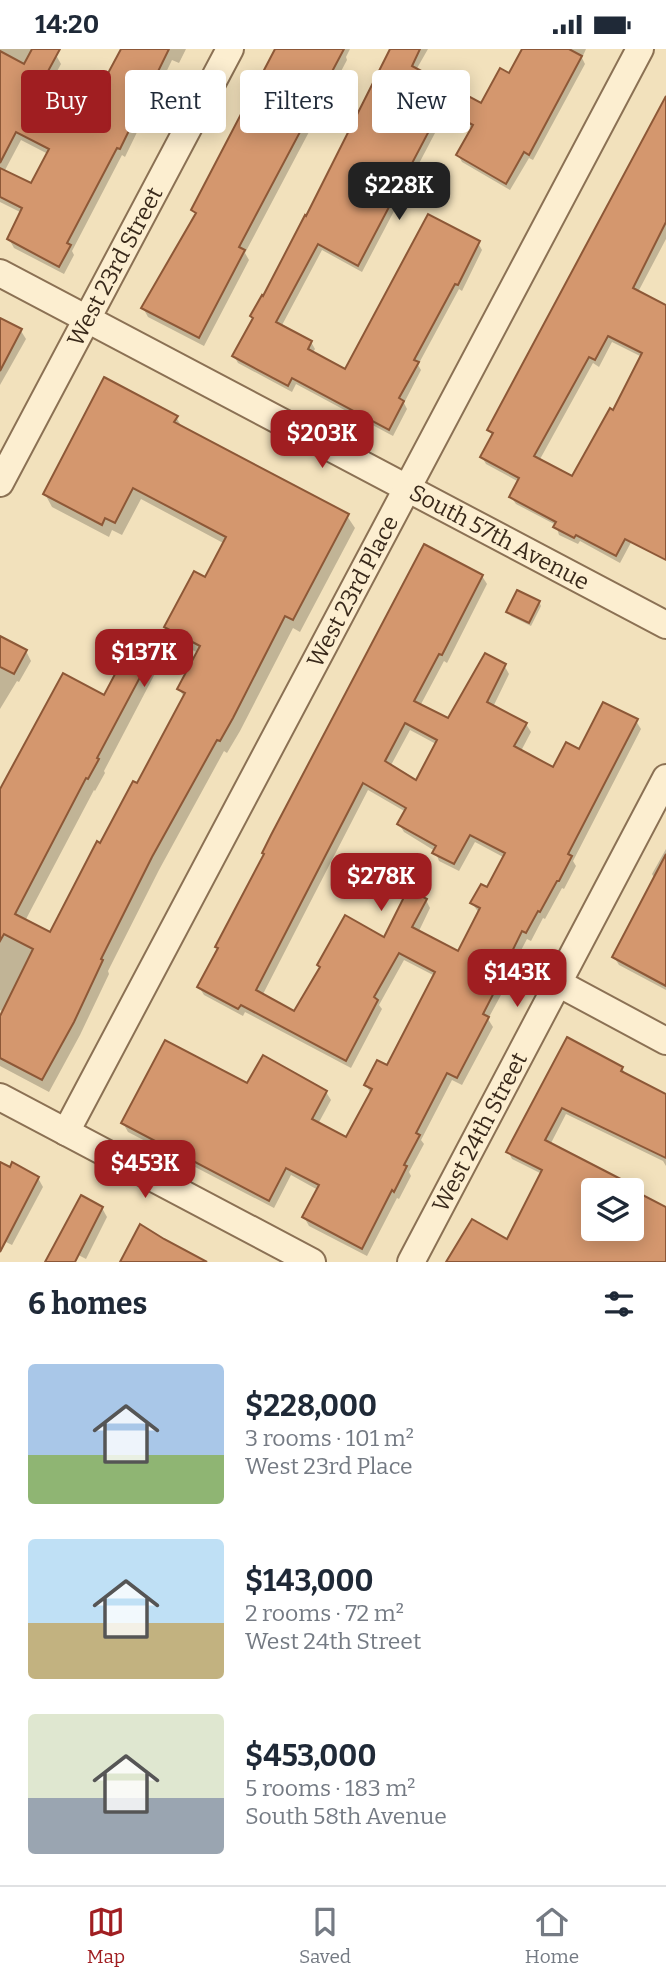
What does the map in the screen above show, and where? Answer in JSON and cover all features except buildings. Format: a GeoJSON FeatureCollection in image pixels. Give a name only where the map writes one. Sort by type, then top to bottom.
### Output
{"type":"FeatureCollection","features":[{"type":"Feature","properties":{"kind":"street","name":"West 23rd Street"},"geometry":{"type":"LineString","coordinates":[[0,483],[230,49]]}},
{"type":"Feature","properties":{"kind":"street","name":"West 23rd Place"},"geometry":{"type":"LineString","coordinates":[[66,1132],[640,49]]}},
{"type":"Feature","properties":{"kind":"street","name":"South 57th Avenue"},"geometry":{"type":"LineString","coordinates":[[0,273],[666,625]]}},
{"type":"Feature","properties":{"kind":"street","name":"West 24th Street"},"geometry":{"type":"LineString","coordinates":[[411,1262],[666,778]]}},
{"type":"Feature","properties":{"kind":"street"},"geometry":{"type":"LineString","coordinates":[[558,983],[666,1041]]}},
{"type":"Feature","properties":{"kind":"street"},"geometry":{"type":"LineString","coordinates":[[0,1097],[312,1262]]}}]}
